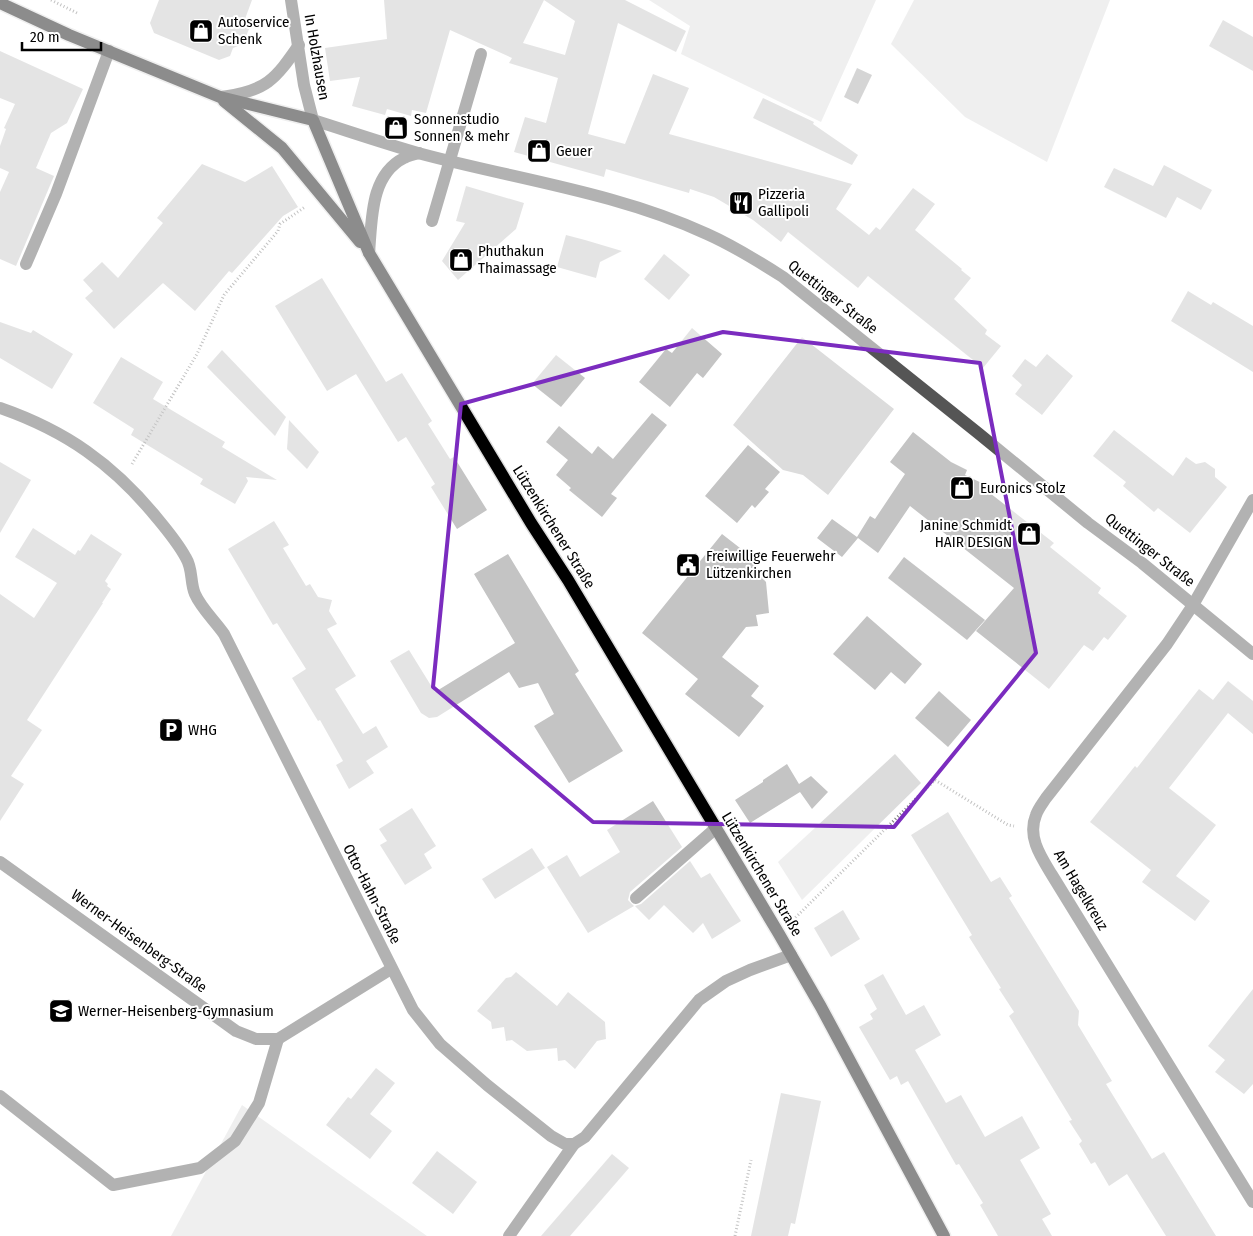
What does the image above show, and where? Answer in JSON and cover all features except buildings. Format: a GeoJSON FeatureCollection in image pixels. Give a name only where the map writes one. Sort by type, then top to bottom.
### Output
{"type":"FeatureCollection","features":[{"type":"Feature","properties":{"kind":"main road"},"geometry":{"type":"LineString","coordinates":[[0,3],[220,98],[313,120]]}},
{"type":"Feature","properties":{"kind":"main road"},"geometry":{"type":"LineString","coordinates":[[220,98],[282,148],[320,196],[369,252]]}},
{"type":"Feature","properties":{"kind":"main road","name":"Lützenkirchener Straße"},"geometry":{"type":"LineString","coordinates":[[313,120],[369,252],[531,523],[568,580],[779,934],[821,1007],[944,1236]]}},
{"type":"Feature","properties":{"kind":"street","name":"In Holzhausen"},"geometry":{"type":"LineString","coordinates":[[291,0],[304,85],[313,120]]}},
{"type":"Feature","properties":{"kind":"street"},"geometry":{"type":"LineString","coordinates":[[220,98],[240,95],[259,88],[276,77],[299,45]]}},
{"type":"Feature","properties":{"kind":"street"},"geometry":{"type":"LineString","coordinates":[[26,264],[56,194],[109,51]]}},
{"type":"Feature","properties":{"kind":"street"},"geometry":{"type":"LineString","coordinates":[[432,221],[481,54]]}},
{"type":"Feature","properties":{"kind":"street","name":"Quettinger Straße"},"geometry":{"type":"LineString","coordinates":[[313,120],[419,153],[608,199],[706,233],[748,255],[783,277],[1088,522],[1142,563],[1253,654]]}},
{"type":"Feature","properties":{"kind":"street"},"geometry":{"type":"LineString","coordinates":[[369,252],[373,205],[380,184],[391,168],[404,158],[419,153]]}},
{"type":"Feature","properties":{"kind":"street","name":"Otto-Hahn-Straße"},"geometry":{"type":"LineString","coordinates":[[0,408],[59,434],[88,451],[117,474],[146,504],[172,536],[187,560],[195,595],[224,634],[413,1010],[440,1044],[487,1086],[551,1136],[565,1144],[574,1144]]}},
{"type":"Feature","properties":{"kind":"street"},"geometry":{"type":"LineString","coordinates":[[1032,829],[1036,815],[1046,798],[1167,644],[1194,605],[1253,500]]}},
{"type":"Feature","properties":{"kind":"street"},"geometry":{"type":"LineString","coordinates":[[636,898],[716,828]]}},
{"type":"Feature","properties":{"kind":"street","name":"Am Hagelkreuz"},"geometry":{"type":"LineString","coordinates":[[1032,829],[1038,852],[1253,1202]]}},
{"type":"Feature","properties":{"kind":"street","name":"Werner-Heisenberg-Straße"},"geometry":{"type":"LineString","coordinates":[[0,862],[236,1031],[256,1039],[278,1039]]}},
{"type":"Feature","properties":{"kind":"street"},"geometry":{"type":"LineString","coordinates":[[509,1236],[574,1144],[595,1127],[699,1000],[726,981],[791,955]]}},
{"type":"Feature","properties":{"kind":"street"},"geometry":{"type":"LineString","coordinates":[[0,1096],[113,1185],[200,1168],[235,1141],[259,1103],[278,1039],[391,969]]}},
{"type":"Feature","properties":{"kind":"path"},"geometry":{"type":"LineString","coordinates":[[51,0],[79,14]]}},
{"type":"Feature","properties":{"kind":"path"},"geometry":{"type":"LineString","coordinates":[[117,474],[129,468],[198,354],[224,295],[278,231],[280,224],[320,196]]}},
{"type":"Feature","properties":{"kind":"path"},"geometry":{"type":"LineString","coordinates":[[779,934],[935,780],[1008,825],[1032,829]]}},
{"type":"Feature","properties":{"kind":"path"},"geometry":{"type":"LineString","coordinates":[[735,1236],[751,1160]]}},
{"type":"Feature","properties":{"kind":"highlighted area"},"geometry":{"type":"Polygon","coordinates":[[[723,332],[980,363],[1036,653],[894,827],[593,822],[433,687],[461,404],[723,332]]]}},
{"type":"Feature","properties":{"kind":"shaded area"},"geometry":{"type":"Polygon","coordinates":[[[649,0],[876,0],[821,122],[681,54],[690,26],[649,0]]]}},
{"type":"Feature","properties":{"kind":"shaded area"},"geometry":{"type":"Polygon","coordinates":[[[914,0],[1110,0],[1047,162],[965,117],[891,44],[914,0]]]}},
{"type":"Feature","properties":{"kind":"shaded area"},"geometry":{"type":"Polygon","coordinates":[[[857,68],[872,75],[858,104],[844,97],[857,68]]]}},
{"type":"Feature","properties":{"kind":"shaded area"},"geometry":{"type":"Polygon","coordinates":[[[802,337],[894,409],[828,495],[803,475],[783,470],[733,425],[802,337]]]}},
{"type":"Feature","properties":{"kind":"shaded area"},"geometry":{"type":"Polygon","coordinates":[[[895,754],[921,783],[802,900],[778,862],[895,754]]]}},
{"type":"Feature","properties":{"kind":"shaded area"},"geometry":{"type":"Polygon","coordinates":[[[242,1105],[427,1236],[171,1236],[242,1105]]]}},
{"type":"Feature","properties":{"kind":"place","name":"Autoservice Schenk"},"geometry":{"type":"Point","coordinates":[201,31]}},
{"type":"Feature","properties":{"kind":"place","name":"Sonnenstudio Sonnen & mehr"},"geometry":{"type":"Point","coordinates":[396,128]}},
{"type":"Feature","properties":{"kind":"place","name":"Geuer"},"geometry":{"type":"Point","coordinates":[539,151]}},
{"type":"Feature","properties":{"kind":"place","name":"Pizzeria Gallipoli"},"geometry":{"type":"Point","coordinates":[741,203]}},
{"type":"Feature","properties":{"kind":"place","name":"Phuthakun Thaimassage"},"geometry":{"type":"Point","coordinates":[461,260]}},
{"type":"Feature","properties":{"kind":"place","name":"Euronics Stolz"},"geometry":{"type":"Point","coordinates":[962,488]}},
{"type":"Feature","properties":{"kind":"place","name":"Janine Schmidt HAIR DESIGN"},"geometry":{"type":"Point","coordinates":[1029,534]}},
{"type":"Feature","properties":{"kind":"place","name":"Freiwillige Feuerwehr Lützenkirchen"},"geometry":{"type":"Point","coordinates":[688,565]}},
{"type":"Feature","properties":{"kind":"place","name":"WHG"},"geometry":{"type":"Point","coordinates":[171,730]}},
{"type":"Feature","properties":{"kind":"place","name":"Werner-Heisenberg-Gymnasium"},"geometry":{"type":"Point","coordinates":[61,1011]}}]}
